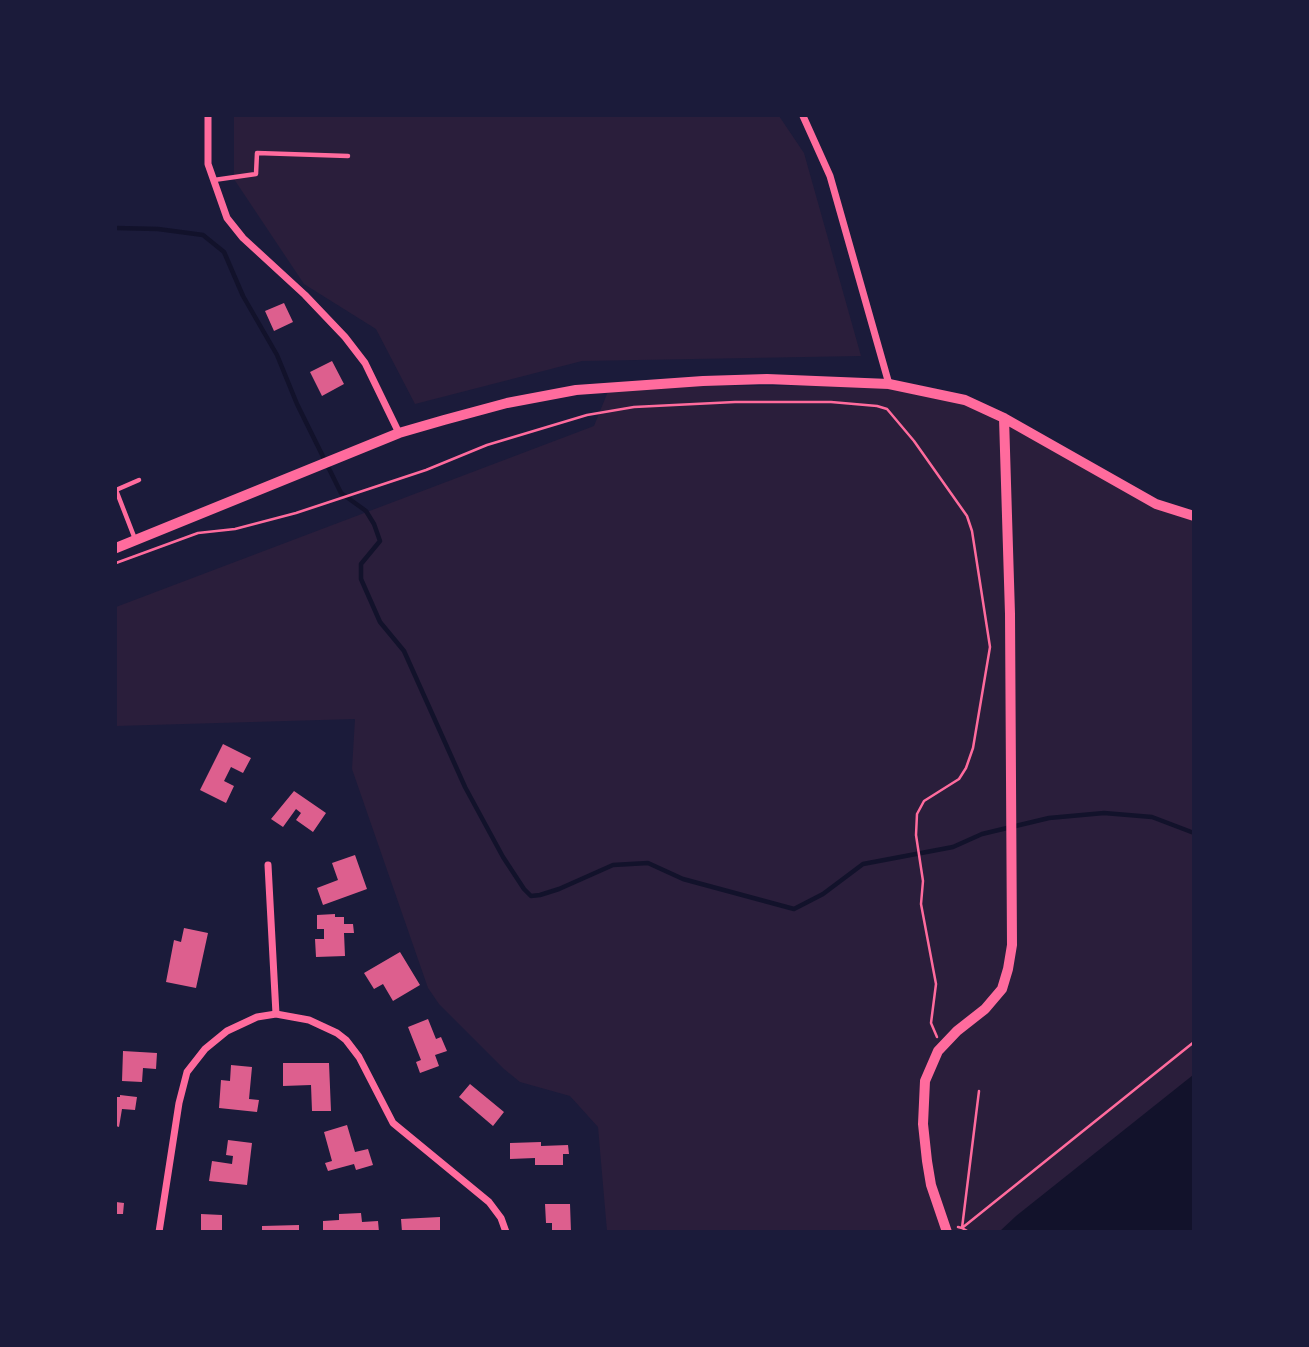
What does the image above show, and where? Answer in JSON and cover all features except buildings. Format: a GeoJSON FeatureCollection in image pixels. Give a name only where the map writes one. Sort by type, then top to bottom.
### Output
{"type":"FeatureCollection","features":[{"type":"Feature","properties":{"kind":"street"},"geometry":{"type":"LineString","coordinates":[[208,116],[208,163],[227,218],[243,238],[305,295],[345,337],[365,363],[399,433]]}},
{"type":"Feature","properties":{"kind":"street"},"geometry":{"type":"LineString","coordinates":[[803,116],[818,144],[830,176],[889,384]]}},
{"type":"Feature","properties":{"kind":"street"},"geometry":{"type":"LineString","coordinates":[[116,548],[399,433],[507,403],[610,386],[767,379],[889,384],[965,400],[1004,418],[1156,504],[1194,516]]}},
{"type":"Feature","properties":{"kind":"street"},"geometry":{"type":"LineString","coordinates":[[950,1229],[931,1185],[923,1124],[925,1081],[934,1058],[944,1044],[995,999],[1006,979],[1012,945],[1010,614],[1004,418]]}},
{"type":"Feature","properties":{"kind":"street"},"geometry":{"type":"LineString","coordinates":[[268,865],[276,1014]]}},
{"type":"Feature","properties":{"kind":"street"},"geometry":{"type":"LineString","coordinates":[[159,1231],[179,1103],[187,1072],[205,1049],[227,1031],[257,1017],[276,1014],[309,1020],[337,1033],[346,1041],[359,1057],[393,1123],[489,1202],[506,1231]]}},
{"type":"Feature","properties":{"kind":"lane"},"geometry":{"type":"LineString","coordinates":[[213,180],[256,174],[257,153],[348,156]]}},
{"type":"Feature","properties":{"kind":"lane"},"geometry":{"type":"LineString","coordinates":[[135,540],[116,489],[139,480]]}},
{"type":"Feature","properties":{"kind":"path"},"geometry":{"type":"LineString","coordinates":[[872,405],[873,398]]}},
{"type":"Feature","properties":{"kind":"path"},"geometry":{"type":"LineString","coordinates":[[116,563],[198,533],[266,522],[522,434],[587,415],[622,409],[735,402],[831,402],[872,405],[887,409],[967,516],[972,531],[990,647],[973,748],[959,779],[930,796],[919,806],[916,822],[923,881],[921,904],[936,984],[931,1023],[932,1029],[944,1044]]}},
{"type":"Feature","properties":{"kind":"path"},"geometry":{"type":"LineString","coordinates":[[962,1228],[1194,1042]]}},
{"type":"Feature","properties":{"kind":"path"},"geometry":{"type":"LineString","coordinates":[[962,1228],[979,1091]]}},
{"type":"Feature","properties":{"kind":"path"},"geometry":{"type":"LineString","coordinates":[[950,1229],[962,1228],[970,1231]]}},
{"type":"Feature","properties":{"kind":"shaded area"},"geometry":{"type":"Polygon","coordinates":[[[234,116],[779,116],[804,153],[861,356],[582,361],[415,404],[376,329],[304,284],[234,179],[234,116]]]}},
{"type":"Feature","properties":{"kind":"shaded area"},"geometry":{"type":"Polygon","coordinates":[[[611,384],[889,384],[965,400],[1156,504],[1193,516],[1193,1231],[607,1231],[598,1127],[570,1096],[520,1082],[504,1069],[439,1004],[428,988],[352,769],[355,719],[116,726],[116,607],[594,426],[611,384]]]}},
{"type":"Feature","properties":{"kind":"shaded area"},"geometry":{"type":"Polygon","coordinates":[[[1193,1075],[1193,1231],[1000,1231],[1016,1216],[1193,1075]]]}},
{"type":"Feature","properties":{"kind":"waterway"},"geometry":{"type":"LineString","coordinates":[[116,228],[158,229],[203,235],[224,252],[243,296],[277,355],[297,404],[341,493],[366,511],[374,524],[380,541],[361,564],[361,579],[380,622],[404,651],[465,787],[503,857],[531,896],[559,889],[613,865],[648,863],[683,879],[794,909],[823,894],[863,864],[953,847],[982,834],[1049,818],[1104,813],[1152,817],[1194,833]]}}]}
